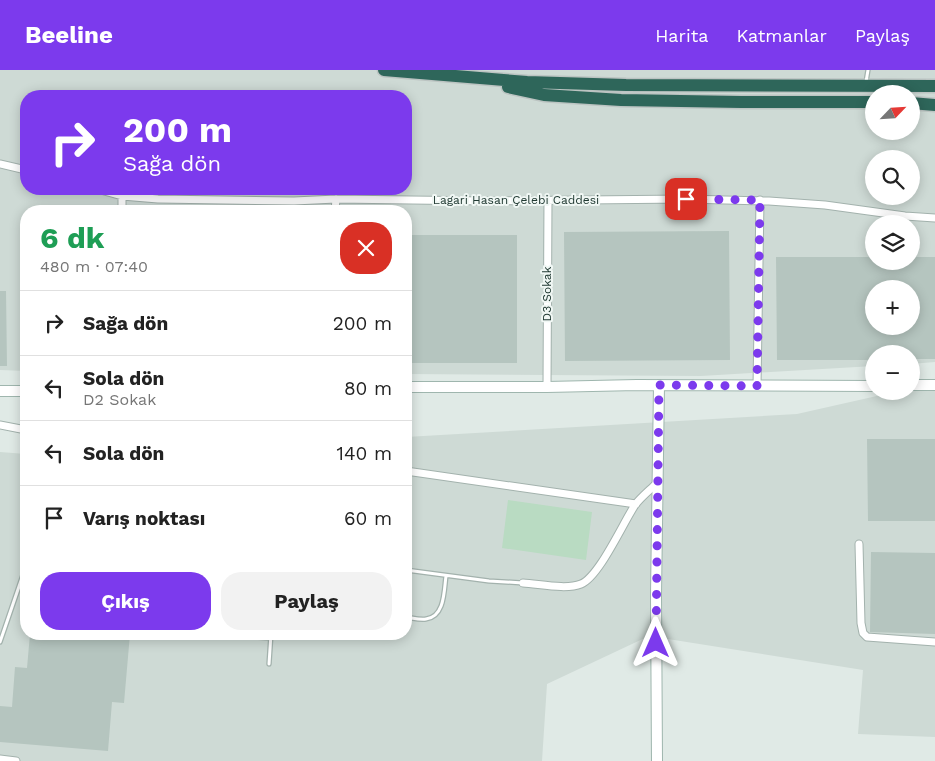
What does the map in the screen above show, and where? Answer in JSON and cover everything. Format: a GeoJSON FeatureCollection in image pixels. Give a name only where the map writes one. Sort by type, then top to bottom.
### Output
{"type":"FeatureCollection","features":[{"type":"Feature","properties":{"kind":"highway"},"geometry":{"type":"LineString","coordinates":[[384,70],[527,82],[626,85],[865,86]]}},
{"type":"Feature","properties":{"kind":"highway"},"geometry":{"type":"LineString","coordinates":[[452,76],[544,94],[621,100],[865,102]]}},
{"type":"Feature","properties":{"kind":"highway"},"geometry":{"type":"LineString","coordinates":[[920,86],[935,86]]}},
{"type":"Feature","properties":{"kind":"highway"},"geometry":{"type":"LineString","coordinates":[[920,103],[935,104]]}},
{"type":"Feature","properties":{"kind":"street"},"geometry":{"type":"LineString","coordinates":[[0,164],[20,169]]}},
{"type":"Feature","properties":{"kind":"street","name":"Lagari Hasan Çelebi Caddesi"},"geometry":{"type":"LineString","coordinates":[[118,195],[158,199],[294,201],[336,199],[760,200],[825,205],[905,216],[935,218]]}},
{"type":"Feature","properties":{"kind":"street"},"geometry":{"type":"LineString","coordinates":[[122,196],[122,205]]}},
{"type":"Feature","properties":{"kind":"street"},"geometry":{"type":"LineString","coordinates":[[336,199],[336,205]]}},
{"type":"Feature","properties":{"kind":"street","name":"D3 Sokak"},"geometry":{"type":"LineString","coordinates":[[546,387],[548,200]]}},
{"type":"Feature","properties":{"kind":"street"},"geometry":{"type":"LineString","coordinates":[[757,386],[760,200]]}},
{"type":"Feature","properties":{"kind":"street"},"geometry":{"type":"LineString","coordinates":[[657,761],[659,385]]}},
{"type":"Feature","properties":{"kind":"street"},"geometry":{"type":"LineString","coordinates":[[920,386],[935,385]]}},
{"type":"Feature","properties":{"kind":"street"},"geometry":{"type":"LineString","coordinates":[[412,387],[865,386]]}},
{"type":"Feature","properties":{"kind":"street"},"geometry":{"type":"LineString","coordinates":[[0,391],[20,391]]}},
{"type":"Feature","properties":{"kind":"street"},"geometry":{"type":"LineString","coordinates":[[0,425],[20,429]]}},
{"type":"Feature","properties":{"kind":"street"},"geometry":{"type":"LineString","coordinates":[[412,472],[636,504]]}},
{"type":"Feature","properties":{"kind":"street"},"geometry":{"type":"LineString","coordinates":[[524,583],[566,586],[579,585],[584,582],[598,569],[636,504],[657,483]]}},
{"type":"Feature","properties":{"kind":"street"},"geometry":{"type":"LineString","coordinates":[[858,544],[863,633],[867,638],[935,642]]}},
{"type":"Feature","properties":{"kind":"street"},"geometry":{"type":"LineString","coordinates":[[0,759],[16,761]]}},
{"type":"Feature","properties":{"kind":"lane"},"geometry":{"type":"LineString","coordinates":[[866,85],[868,70]]}},
{"type":"Feature","properties":{"kind":"lane"},"geometry":{"type":"LineString","coordinates":[[412,571],[489,581],[524,583]]}},
{"type":"Feature","properties":{"kind":"lane"},"geometry":{"type":"LineString","coordinates":[[412,618],[434,618],[442,602],[446,576]]}},
{"type":"Feature","properties":{"kind":"lane"},"geometry":{"type":"LineString","coordinates":[[0,642],[20,584]]}},
{"type":"Feature","properties":{"kind":"lane"},"geometry":{"type":"LineString","coordinates":[[269,664],[270,640]]}},
{"type":"Feature","properties":{"kind":"shaded area"},"geometry":{"type":"Polygon","coordinates":[[[0,70],[935,70],[935,362],[920,363],[920,345],[865,345],[865,367],[701,376],[412,374],[412,205],[20,205],[20,371],[0,370],[0,70]]]}},
{"type":"Feature","properties":{"kind":"shaded area"},"geometry":{"type":"Polygon","coordinates":[[[935,383],[935,737],[858,734],[863,670],[649,636],[547,684],[542,761],[0,761],[0,452],[20,454],[20,640],[412,640],[412,437],[797,414],[865,399],[920,400],[920,386],[935,383]]]}},
{"type":"Feature","properties":{"kind":"green space"},"geometry":{"type":"Polygon","coordinates":[[[508,500],[592,512],[586,560],[502,548],[508,500]]]}},
{"type":"Feature","properties":{"kind":"building"},"geometry":{"type":"Polygon","coordinates":[[[729,231],[730,360],[565,361],[564,232],[729,231]]]}},
{"type":"Feature","properties":{"kind":"building"},"geometry":{"type":"Polygon","coordinates":[[[412,235],[517,235],[517,363],[412,363],[412,235]]]}},
{"type":"Feature","properties":{"kind":"building"},"geometry":{"type":"Polygon","coordinates":[[[776,257],[865,257],[865,270],[920,270],[920,257],[935,257],[935,359],[920,359],[920,345],[865,345],[865,360],[777,360],[776,257]]]}},
{"type":"Feature","properties":{"kind":"building"},"geometry":{"type":"Polygon","coordinates":[[[0,291],[6,291],[7,366],[0,366],[0,291]]]}},
{"type":"Feature","properties":{"kind":"building"},"geometry":{"type":"Polygon","coordinates":[[[867,439],[935,439],[935,521],[868,521],[867,439]]]}},
{"type":"Feature","properties":{"kind":"building"},"geometry":{"type":"Polygon","coordinates":[[[871,552],[935,553],[935,634],[870,632],[871,552]]]}},
{"type":"Feature","properties":{"kind":"building"},"geometry":{"type":"Polygon","coordinates":[[[29,640],[129,640],[124,703],[112,702],[108,751],[0,742],[0,706],[12,707],[15,667],[27,668],[29,640]]]}},
{"type":"Feature","properties":{"kind":"route"},"geometry":{"type":"LineString","coordinates":[[656,643],[659,385],[757,386],[760,200],[686,199]]}}]}
